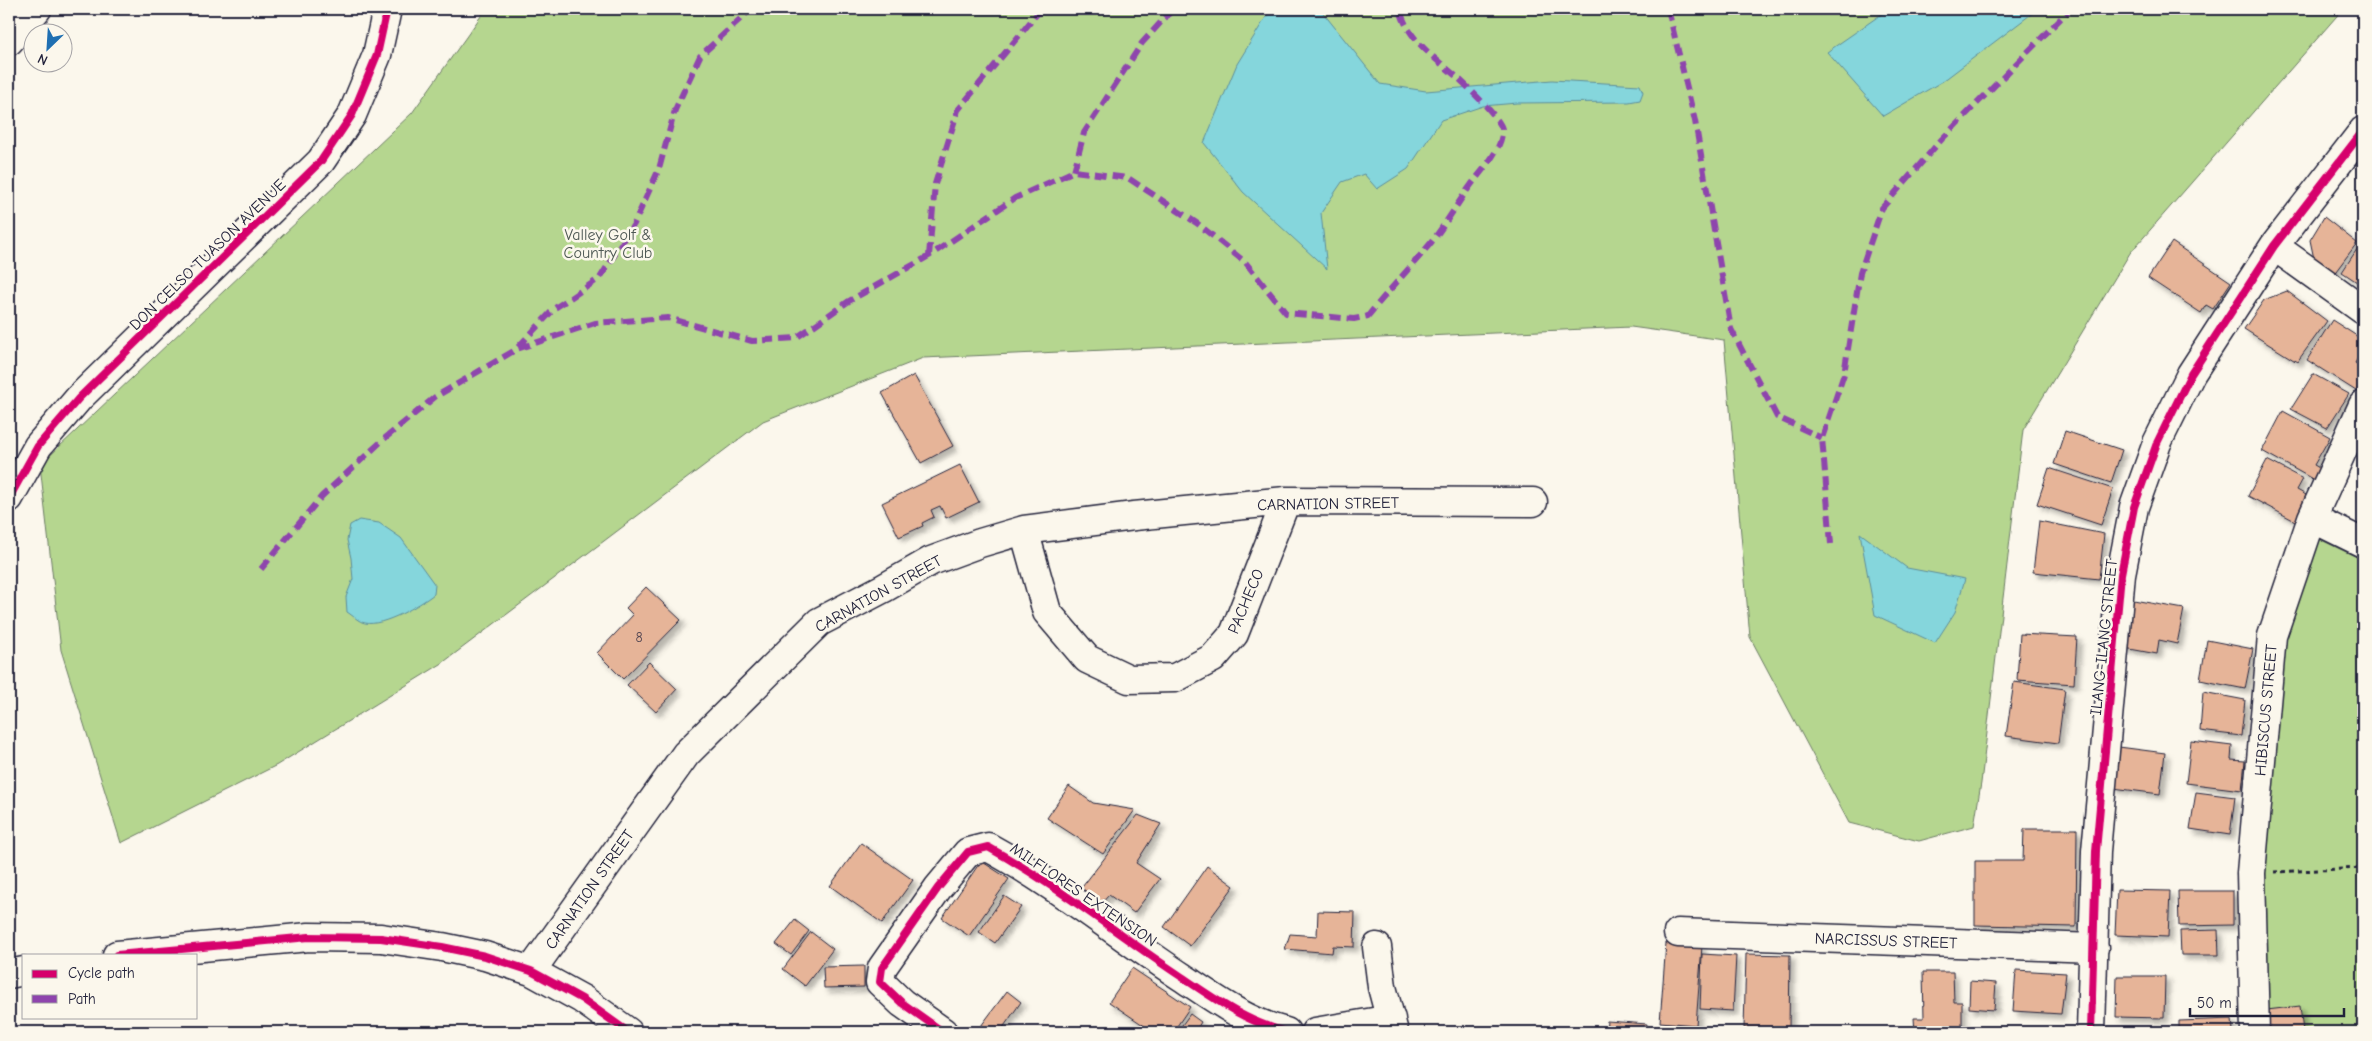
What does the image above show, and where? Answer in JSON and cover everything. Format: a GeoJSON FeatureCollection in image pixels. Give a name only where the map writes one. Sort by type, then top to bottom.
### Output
{"type":"FeatureCollection","features":[{"type":"Feature","properties":{"kind":"street"},"geometry":{"type":"LineString","coordinates":[[9,41],[37,9]]}},
{"type":"Feature","properties":{"kind":"street","name":"DON CELSO TUASON AVENUE"},"geometry":{"type":"LineString","coordinates":[[9,498],[38,446],[79,398],[321,161],[352,115],[377,55],[388,9]]}},
{"type":"Feature","properties":{"kind":"street","name":"ILANG-ILANG STREET"},"geometry":{"type":"LineString","coordinates":[[2091,1032],[2096,851],[2122,574],[2134,507],[2157,443],[2191,374],[2274,246],[2363,131]]}},
{"type":"Feature","properties":{"kind":"street"},"geometry":{"type":"LineString","coordinates":[[2274,246],[2363,310]]}},
{"type":"Feature","properties":{"kind":"street","name":"HIBISCUS STREET"},"geometry":{"type":"LineString","coordinates":[[2255,1032],[2251,873],[2272,636],[2312,518],[2363,406]]}},
{"type":"Feature","properties":{"kind":"street","name":"CARNATION STREET"},"geometry":{"type":"LineString","coordinates":[[531,971],[686,754],[818,622],[931,561],[980,543],[1024,530],[1134,516],[1286,501],[1533,502]]}},
{"type":"Feature","properties":{"kind":"street","name":"PACHECO"},"geometry":{"type":"LineString","coordinates":[[1024,530],[1047,612],[1087,659],[1129,679],[1175,678],[1213,658],[1234,634],[1286,501]]}},
{"type":"Feature","properties":{"kind":"street"},"geometry":{"type":"LineString","coordinates":[[2312,518],[2363,544]]}},
{"type":"Feature","properties":{"kind":"street","name":"MILFLORES EXTENSION"},"geometry":{"type":"LineString","coordinates":[[943,1032],[902,1003],[880,982],[882,968],[938,888],[968,852],[988,847],[1017,863],[1085,908],[1162,964],[1241,1016],[1286,1032]]}},
{"type":"Feature","properties":{"kind":"street","name":"NARCISSUS STREET"},"geometry":{"type":"LineString","coordinates":[[1678,933],[2094,948]]}},
{"type":"Feature","properties":{"kind":"street"},"geometry":{"type":"LineString","coordinates":[[128,954],[309,937],[381,938],[468,953],[531,971],[582,999],[628,1032]]}},
{"type":"Feature","properties":{"kind":"street"},"geometry":{"type":"LineString","coordinates":[[1315,1032],[1392,1026],[1382,987],[1377,947]]}},
{"type":"Feature","properties":{"kind":"street"},"geometry":{"type":"LineString","coordinates":[[9,974],[22,971]]}},
{"type":"Feature","properties":{"kind":"path"},"geometry":{"type":"LineString","coordinates":[[2251,873],[2363,868]]}},
{"type":"Feature","properties":{"kind":"green space","name":"Valley Golf & Country Club"},"geometry":{"type":"Polygon","coordinates":[[[486,9],[2343,9],[2130,253],[2023,430],[1981,783],[1974,826],[1919,841],[1849,823],[1750,637],[1724,340],[1631,327],[923,358],[763,421],[441,664],[277,765],[121,843],[61,650],[40,465],[412,113],[486,9]]]}},
{"type":"Feature","properties":{"kind":"green space"},"geometry":{"type":"Polygon","coordinates":[[[2317,538],[2363,560],[2363,1032],[2267,1032],[2263,882],[2285,637],[2317,538]]]}},
{"type":"Feature","properties":{"kind":"water"},"geometry":{"type":"Polygon","coordinates":[[[1271,9],[1320,9],[1380,84],[1426,91],[1552,80],[1640,85],[1643,92],[1640,100],[1629,102],[1517,103],[1483,106],[1441,120],[1408,169],[1377,189],[1364,174],[1342,182],[1321,213],[1327,269],[1243,192],[1204,143],[1237,64],[1271,9]]]}},
{"type":"Feature","properties":{"kind":"water"},"geometry":{"type":"Polygon","coordinates":[[[1889,9],[2038,9],[1943,81],[1883,116],[1827,52],[1889,9]]]}},
{"type":"Feature","properties":{"kind":"water"},"geometry":{"type":"Polygon","coordinates":[[[359,520],[379,523],[401,538],[435,585],[434,594],[411,609],[381,622],[365,623],[347,612],[346,597],[353,579],[347,540],[350,525],[359,520]]]}},
{"type":"Feature","properties":{"kind":"water"},"geometry":{"type":"Polygon","coordinates":[[[1860,533],[1907,568],[1965,579],[1955,612],[1935,643],[1875,615],[1860,533]]]}},
{"type":"Feature","properties":{"kind":"building"},"geometry":{"type":"Polygon","coordinates":[[[2324,217],[2357,243],[2333,275],[2314,259],[2310,240],[2324,217]]]}},
{"type":"Feature","properties":{"kind":"building"},"geometry":{"type":"Polygon","coordinates":[[[2363,240],[2363,286],[2342,272],[2363,240]]]}},
{"type":"Feature","properties":{"kind":"building"},"geometry":{"type":"Polygon","coordinates":[[[2172,242],[2231,282],[2213,309],[2206,305],[2201,313],[2148,278],[2172,242]]]}},
{"type":"Feature","properties":{"kind":"building"},"geometry":{"type":"Polygon","coordinates":[[[2287,291],[2327,321],[2297,362],[2244,329],[2264,300],[2287,291]]]}},
{"type":"Feature","properties":{"kind":"building"},"geometry":{"type":"Polygon","coordinates":[[[2332,320],[2363,340],[2363,349],[2355,363],[2363,368],[2363,380],[2356,391],[2307,360],[2332,320]]]}},
{"type":"Feature","properties":{"kind":"building"},"geometry":{"type":"Polygon","coordinates":[[[2313,374],[2349,394],[2327,428],[2291,409],[2313,374]]]}},
{"type":"Feature","properties":{"kind":"building"},"geometry":{"type":"Polygon","coordinates":[[[914,375],[953,446],[921,463],[882,393],[914,375]]]}},
{"type":"Feature","properties":{"kind":"building"},"geometry":{"type":"Polygon","coordinates":[[[2283,411],[2330,437],[2314,465],[2323,470],[2316,481],[2262,451],[2283,411]]]}},
{"type":"Feature","properties":{"kind":"building"},"geometry":{"type":"Polygon","coordinates":[[[2065,431],[2122,450],[2111,483],[2054,464],[2065,431]]]}},
{"type":"Feature","properties":{"kind":"building"},"geometry":{"type":"Polygon","coordinates":[[[2267,460],[2303,479],[2297,490],[2308,496],[2295,521],[2248,496],[2267,460]]]}},
{"type":"Feature","properties":{"kind":"building"},"geometry":{"type":"Polygon","coordinates":[[[960,465],[979,502],[946,518],[940,506],[931,510],[934,517],[922,523],[923,526],[899,537],[882,503],[960,465]]]}},
{"type":"Feature","properties":{"kind":"building"},"geometry":{"type":"Polygon","coordinates":[[[2049,468],[2113,489],[2101,525],[2037,504],[2049,468]]]}},
{"type":"Feature","properties":{"kind":"building"},"geometry":{"type":"Polygon","coordinates":[[[2039,521],[2104,534],[2099,579],[2033,572],[2039,521]]]}},
{"type":"Feature","properties":{"kind":"building"},"geometry":{"type":"Polygon","coordinates":[[[646,587],[681,620],[623,679],[597,653],[633,615],[626,608],[646,587]]]}},
{"type":"Feature","properties":{"kind":"building"},"geometry":{"type":"Polygon","coordinates":[[[2128,599],[2184,609],[2177,644],[2159,640],[2157,654],[2119,647],[2128,599]]]}},
{"type":"Feature","properties":{"kind":"building"},"geometry":{"type":"Polygon","coordinates":[[[2020,634],[2077,637],[2074,684],[2017,680],[2020,634]]]}},
{"type":"Feature","properties":{"kind":"building"},"geometry":{"type":"Polygon","coordinates":[[[2207,640],[2253,649],[2245,689],[2200,680],[2207,640]]]}},
{"type":"Feature","properties":{"kind":"building"},"geometry":{"type":"Polygon","coordinates":[[[649,662],[677,689],[656,712],[627,685],[649,662]]]}},
{"type":"Feature","properties":{"kind":"building"},"geometry":{"type":"Polygon","coordinates":[[[2014,682],[2065,689],[2058,743],[2006,736],[2014,682]]]}},
{"type":"Feature","properties":{"kind":"building"},"geometry":{"type":"Polygon","coordinates":[[[2203,692],[2245,700],[2241,736],[2200,731],[2203,692]]]}},
{"type":"Feature","properties":{"kind":"building"},"geometry":{"type":"Polygon","coordinates":[[[2191,741],[2232,746],[2231,760],[2245,761],[2242,790],[2186,783],[2191,741]]]}},
{"type":"Feature","properties":{"kind":"building"},"geometry":{"type":"Polygon","coordinates":[[[2119,747],[2165,753],[2160,794],[2113,788],[2119,747]]]}},
{"type":"Feature","properties":{"kind":"building"},"geometry":{"type":"Polygon","coordinates":[[[1069,786],[1093,803],[1135,810],[1103,854],[1047,818],[1069,786]]]}},
{"type":"Feature","properties":{"kind":"building"},"geometry":{"type":"Polygon","coordinates":[[[2196,792],[2235,797],[2230,835],[2190,829],[2196,792]]]}},
{"type":"Feature","properties":{"kind":"building"},"geometry":{"type":"Polygon","coordinates":[[[1138,815],[1161,824],[1136,863],[1160,879],[1134,913],[1109,895],[1098,907],[1079,891],[1138,815]]]}},
{"type":"Feature","properties":{"kind":"building"},"geometry":{"type":"Polygon","coordinates":[[[2024,829],[2077,829],[2076,927],[1975,925],[1975,861],[2023,861],[2024,829]]]}},
{"type":"Feature","properties":{"kind":"building"},"geometry":{"type":"Polygon","coordinates":[[[861,843],[913,880],[882,923],[830,886],[861,843]]]}},
{"type":"Feature","properties":{"kind":"building"},"geometry":{"type":"Polygon","coordinates":[[[981,861],[1009,879],[969,936],[942,918],[981,861]]]}},
{"type":"Feature","properties":{"kind":"building"},"geometry":{"type":"Polygon","coordinates":[[[1207,866],[1234,886],[1190,946],[1164,927],[1207,866]]]}},
{"type":"Feature","properties":{"kind":"building"},"geometry":{"type":"Polygon","coordinates":[[[2117,890],[2170,891],[2168,937],[2115,935],[2117,890]]]}},
{"type":"Feature","properties":{"kind":"building"},"geometry":{"type":"Polygon","coordinates":[[[2178,891],[2233,891],[2233,925],[2179,926],[2178,891]]]}},
{"type":"Feature","properties":{"kind":"building"},"geometry":{"type":"Polygon","coordinates":[[[1004,896],[1021,907],[995,943],[979,932],[1004,896]]]}},
{"type":"Feature","properties":{"kind":"building"},"geometry":{"type":"Polygon","coordinates":[[[1318,911],[1355,912],[1354,947],[1333,946],[1332,953],[1285,949],[1290,934],[1317,936],[1318,911]]]}},
{"type":"Feature","properties":{"kind":"building"},"geometry":{"type":"Polygon","coordinates":[[[795,920],[809,931],[791,955],[776,944],[795,920]]]}},
{"type":"Feature","properties":{"kind":"building"},"geometry":{"type":"Polygon","coordinates":[[[2218,930],[2219,955],[2181,955],[2180,931],[2218,930]]]}},
{"type":"Feature","properties":{"kind":"building"},"geometry":{"type":"Polygon","coordinates":[[[811,932],[833,949],[805,986],[783,969],[811,932]]]}},
{"type":"Feature","properties":{"kind":"building"},"geometry":{"type":"Polygon","coordinates":[[[1666,943],[1702,946],[1696,1025],[1660,1022],[1666,943]]]}},
{"type":"Feature","properties":{"kind":"building"},"geometry":{"type":"Polygon","coordinates":[[[1702,954],[1736,956],[1733,1011],[1700,1009],[1702,954]]]}},
{"type":"Feature","properties":{"kind":"building"},"geometry":{"type":"Polygon","coordinates":[[[1746,954],[1790,955],[1789,1029],[1744,1028],[1746,954]]]}},
{"type":"Feature","properties":{"kind":"building"},"geometry":{"type":"Polygon","coordinates":[[[864,966],[864,987],[824,988],[823,967],[864,966]]]}},
{"type":"Feature","properties":{"kind":"building"},"geometry":{"type":"Polygon","coordinates":[[[1132,968],[1190,1007],[1173,1032],[1146,1032],[1149,1029],[1109,1002],[1132,968]]]}},
{"type":"Feature","properties":{"kind":"building"},"geometry":{"type":"Polygon","coordinates":[[[2016,970],[2066,973],[2061,1014],[2013,1011],[2016,970]]]}},
{"type":"Feature","properties":{"kind":"building"},"geometry":{"type":"Polygon","coordinates":[[[1923,972],[1953,972],[1954,1002],[1962,1002],[1962,1032],[1915,1032],[1914,1018],[1924,1018],[1923,972]]]}},
{"type":"Feature","properties":{"kind":"building"},"geometry":{"type":"Polygon","coordinates":[[[2117,976],[2165,976],[2164,1018],[2116,1017],[2117,976]]]}},
{"type":"Feature","properties":{"kind":"building"},"geometry":{"type":"Polygon","coordinates":[[[1970,981],[1996,983],[1994,1010],[1969,1008],[1970,981]]]}},
{"type":"Feature","properties":{"kind":"building"},"geometry":{"type":"Polygon","coordinates":[[[1007,991],[1021,1002],[1000,1032],[989,1032],[981,1026],[1007,991]]]}},
{"type":"Feature","properties":{"kind":"building"},"geometry":{"type":"Polygon","coordinates":[[[2300,1006],[2303,1032],[2269,1032],[2267,1010],[2300,1006]]]}},
{"type":"Feature","properties":{"kind":"building"},"geometry":{"type":"Polygon","coordinates":[[[1190,1014],[1201,1022],[1198,1027],[1204,1032],[1177,1032],[1190,1014]]]}},
{"type":"Feature","properties":{"kind":"building"},"geometry":{"type":"Polygon","coordinates":[[[2232,1019],[2233,1032],[2179,1032],[2179,1021],[2232,1019]]]}},
{"type":"Feature","properties":{"kind":"building"},"geometry":{"type":"Polygon","coordinates":[[[1607,1021],[1647,1024],[1646,1032],[1606,1032],[1607,1021]]]}},
{"type":"Feature","properties":{"kind":"building"},"geometry":{"type":"Polygon","coordinates":[[[1662,1029],[1695,1030],[1694,1032],[1662,1032],[1662,1029]]]}},
{"type":"Feature","properties":{"kind":"marked path"},"geometry":{"type":"LineString","coordinates":[[518,347],[555,308],[600,278],[634,224],[659,169],[675,110],[700,56],[751,9]]}},
{"type":"Feature","properties":{"kind":"marked path"},"geometry":{"type":"LineString","coordinates":[[929,256],[935,184],[958,110],[1041,9]]}},
{"type":"Feature","properties":{"kind":"marked path"},"geometry":{"type":"LineString","coordinates":[[1074,171],[1084,133],[1142,43],[1173,9]]}},
{"type":"Feature","properties":{"kind":"marked path"},"geometry":{"type":"LineString","coordinates":[[261,569],[322,496],[384,439],[435,397],[517,349],[595,323],[668,318],[752,341],[796,338],[849,301],[929,256],[1015,198],[1074,171],[1128,178],[1198,224],[1246,263],[1286,313],[1354,319],[1368,316],[1435,237],[1491,159],[1502,136],[1500,124],[1482,102],[1415,39],[1400,9]]}},
{"type":"Feature","properties":{"kind":"marked path"},"geometry":{"type":"LineString","coordinates":[[1668,9],[1695,121],[1731,329],[1777,417],[1822,438]]}},
{"type":"Feature","properties":{"kind":"marked path"},"geometry":{"type":"LineString","coordinates":[[1831,544],[1822,438],[1844,374],[1860,273],[1882,208],[1942,139],[2070,9]]}},
{"type":"Feature","properties":{"kind":"cycle path"},"geometry":{"type":"LineString","coordinates":[[9,498],[38,446],[79,398],[321,161],[352,115],[377,55],[387,9]]}},
{"type":"Feature","properties":{"kind":"cycle path"},"geometry":{"type":"LineString","coordinates":[[2091,1032],[2096,851],[2121,574],[2134,507],[2157,443],[2191,374],[2274,246],[2363,131]]}},
{"type":"Feature","properties":{"kind":"cycle path"},"geometry":{"type":"LineString","coordinates":[[943,1032],[902,1003],[880,982],[882,968],[938,888],[968,852],[988,847],[1063,893],[1158,961],[1219,1001],[1244,1016],[1271,1028],[1286,1032]]}},
{"type":"Feature","properties":{"kind":"cycle path"},"geometry":{"type":"LineString","coordinates":[[128,954],[309,937],[381,938],[442,947],[485,956],[531,971],[582,999],[628,1032]]}}]}
